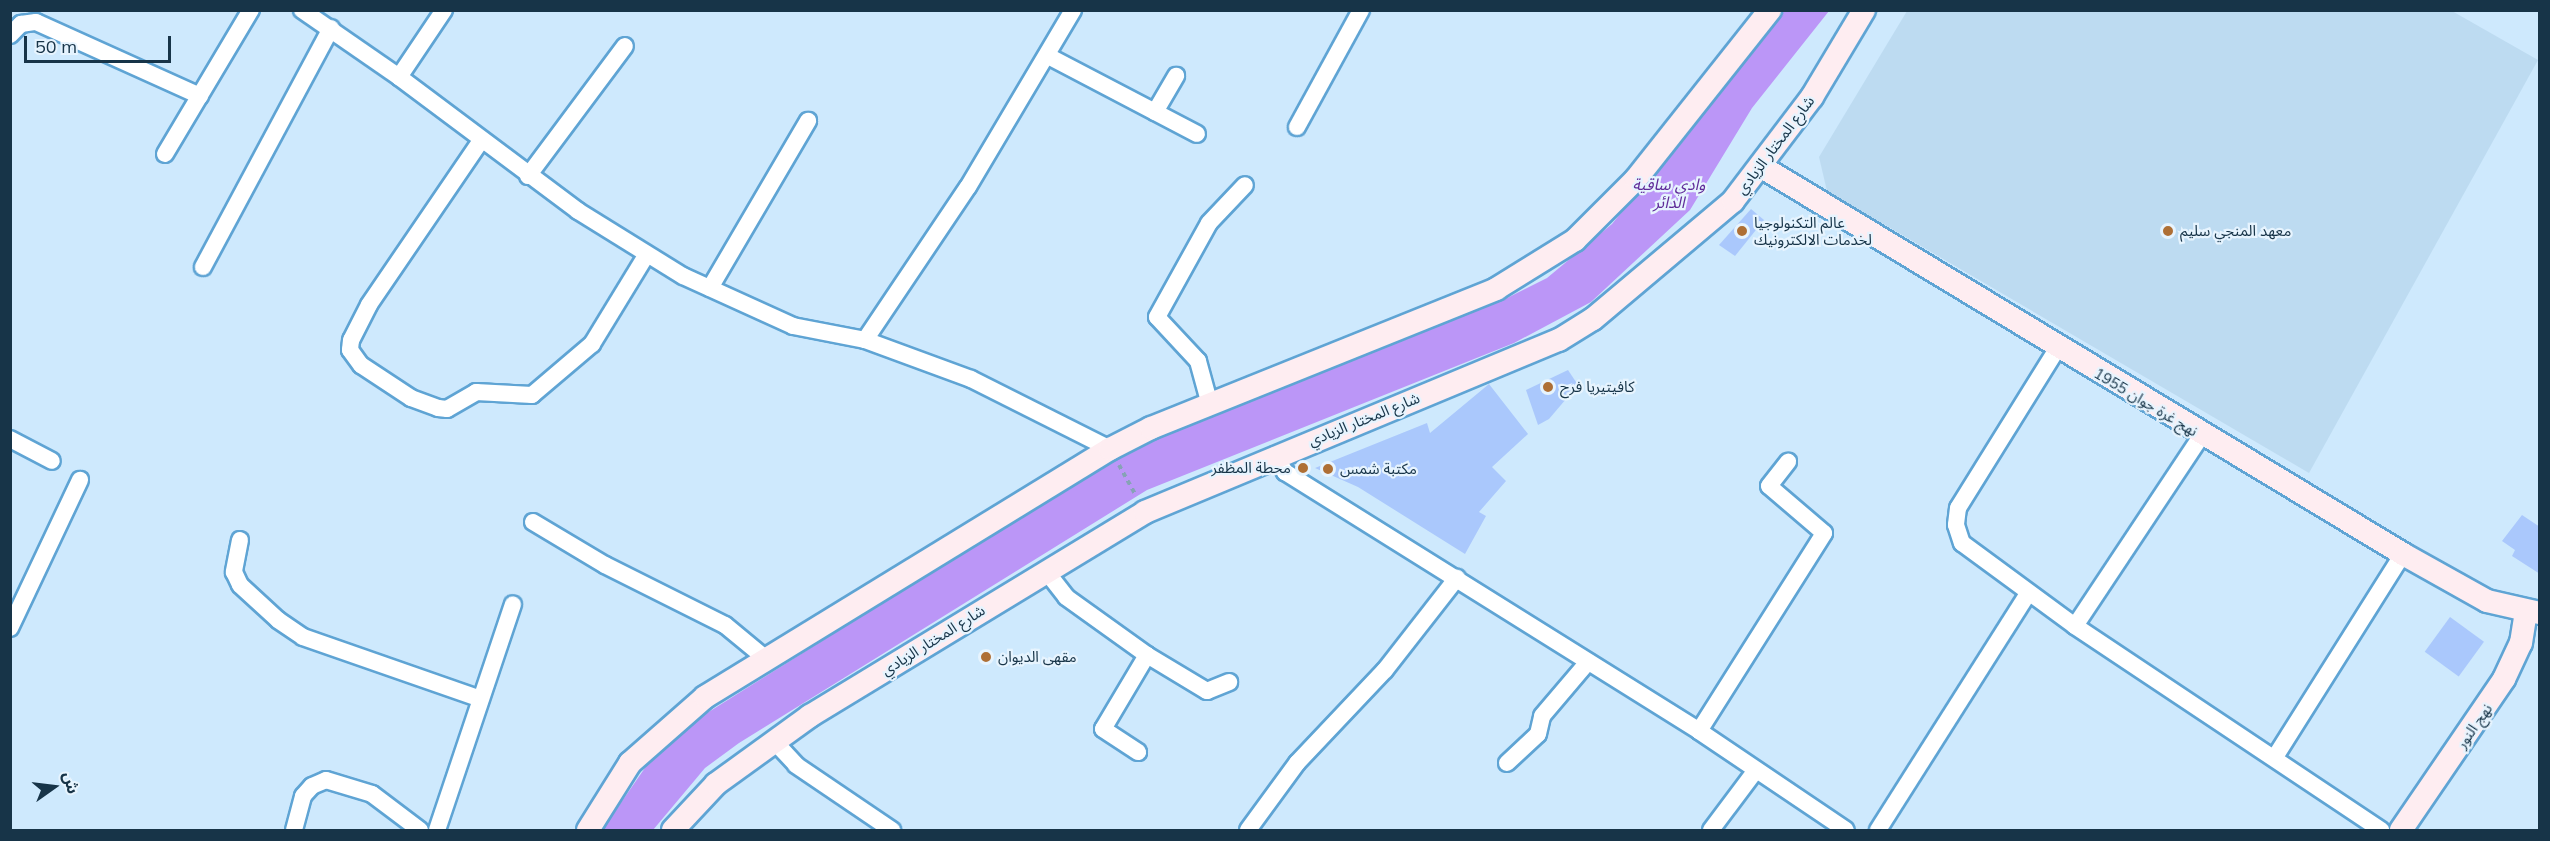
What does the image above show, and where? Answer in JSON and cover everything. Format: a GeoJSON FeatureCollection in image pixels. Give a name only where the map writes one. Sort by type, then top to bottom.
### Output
{"type":"FeatureCollection","features":[{"type":"Feature","properties":{"kind":"street"},"geometry":{"type":"LineString","coordinates":[[165,154],[251,10]]}},
{"type":"Feature","properties":{"kind":"street"},"geometry":{"type":"LineString","coordinates":[[302,10],[399,76],[480,142],[528,176],[647,254],[710,288],[794,326],[865,340],[971,379],[1110,449]]}},
{"type":"Feature","properties":{"kind":"street"},"geometry":{"type":"LineString","coordinates":[[399,76],[444,10]]}},
{"type":"Feature","properties":{"kind":"street"},"geometry":{"type":"LineString","coordinates":[[865,340],[968,187],[1048,56],[1073,10]]}},
{"type":"Feature","properties":{"kind":"street"},"geometry":{"type":"LineString","coordinates":[[1297,127],[1361,10]]}},
{"type":"Feature","properties":{"kind":"street"},"geometry":{"type":"LineString","coordinates":[[588,831],[630,763],[705,697],[765,658],[1110,449],[1210,405],[1496,289],[1567,246],[1636,179],[1770,10]]}},
{"type":"Feature","properties":{"kind":"street","name":"شارع المختار الزيادي"},"geometry":{"type":"LineString","coordinates":[[673,831],[716,784],[774,741],[1145,512],[1275,455],[1559,340],[1636,285],[1733,201],[1762,167],[1864,10]]}},
{"type":"Feature","properties":{"kind":"street"},"geometry":{"type":"LineString","coordinates":[[10,35],[21,24],[36,22],[200,96]]}},
{"type":"Feature","properties":{"kind":"street"},"geometry":{"type":"LineString","coordinates":[[203,267],[330,28]]}},
{"type":"Feature","properties":{"kind":"street"},"geometry":{"type":"LineString","coordinates":[[528,176],[624,46]]}},
{"type":"Feature","properties":{"kind":"street"},"geometry":{"type":"LineString","coordinates":[[1048,56],[1197,134]]}},
{"type":"Feature","properties":{"kind":"street"},"geometry":{"type":"LineString","coordinates":[[1155,112],[1176,76]]}},
{"type":"Feature","properties":{"kind":"street"},"geometry":{"type":"LineString","coordinates":[[710,288],[808,121]]}},
{"type":"Feature","properties":{"kind":"street"},"geometry":{"type":"LineString","coordinates":[[480,142],[369,305],[351,340],[350,350],[361,365],[411,398],[438,408],[447,409],[476,392],[532,395],[592,344],[647,254]]}},
{"type":"Feature","properties":{"kind":"street","name":"نهج غرة جوان 1955"},"geometry":{"type":"LineString","coordinates":[[1762,167],[2057,349],[2403,554],[2487,601],[2533,613]]}},
{"type":"Feature","properties":{"kind":"street"},"geometry":{"type":"LineString","coordinates":[[1210,405],[1198,361],[1157,317],[1209,223],[1245,185]]}},
{"type":"Feature","properties":{"kind":"street"},"geometry":{"type":"LineString","coordinates":[[2057,349],[1958,508],[1956,525],[1962,543],[2028,594],[2275,757],[2381,831]]}},
{"type":"Feature","properties":{"kind":"street"},"geometry":{"type":"LineString","coordinates":[[2075,626],[2202,435]]}},
{"type":"Feature","properties":{"kind":"street"},"geometry":{"type":"LineString","coordinates":[[10,440],[52,461]]}},
{"type":"Feature","properties":{"kind":"street"},"geometry":{"type":"LineString","coordinates":[[1275,455],[1285,472],[1699,731],[1846,831]]}},
{"type":"Feature","properties":{"kind":"street"},"geometry":{"type":"LineString","coordinates":[[1699,731],[1824,533],[1769,486],[1788,462]]}},
{"type":"Feature","properties":{"kind":"street"},"geometry":{"type":"LineString","coordinates":[[10,628],[80,480]]}},
{"type":"Feature","properties":{"kind":"street"},"geometry":{"type":"LineString","coordinates":[[533,522],[604,565],[725,625],[765,658]]}},
{"type":"Feature","properties":{"kind":"street"},"geometry":{"type":"LineString","coordinates":[[240,540],[234,572],[240,585],[278,620],[303,637],[481,699]]}},
{"type":"Feature","properties":{"kind":"street"},"geometry":{"type":"LineString","coordinates":[[2275,757],[2403,554]]}},
{"type":"Feature","properties":{"kind":"street"},"geometry":{"type":"LineString","coordinates":[[1046,571],[1066,597],[1147,655],[1207,691],[1229,682]]}},
{"type":"Feature","properties":{"kind":"street"},"geometry":{"type":"LineString","coordinates":[[1248,831],[1297,763],[1385,670],[1457,578]]}},
{"type":"Feature","properties":{"kind":"street"},"geometry":{"type":"LineString","coordinates":[[1878,831],[2028,594]]}},
{"type":"Feature","properties":{"kind":"street"},"geometry":{"type":"LineString","coordinates":[[437,831],[513,604]]}},
{"type":"Feature","properties":{"kind":"street","name":"نهج النور"},"geometry":{"type":"LineString","coordinates":[[2401,831],[2504,679],[2533,613]]}},
{"type":"Feature","properties":{"kind":"street"},"geometry":{"type":"LineString","coordinates":[[1138,752],[1103,729],[1147,655]]}},
{"type":"Feature","properties":{"kind":"street"},"geometry":{"type":"LineString","coordinates":[[1508,763],[1538,734],[1542,716],[1588,662]]}},
{"type":"Feature","properties":{"kind":"street"},"geometry":{"type":"LineString","coordinates":[[774,741],[796,765],[892,831]]}},
{"type":"Feature","properties":{"kind":"street"},"geometry":{"type":"LineString","coordinates":[[1711,831],[1756,770]]}},
{"type":"Feature","properties":{"kind":"street"},"geometry":{"type":"LineString","coordinates":[[294,831],[303,796],[312,786],[327,780],[372,794],[420,831]]}},
{"type":"Feature","properties":{"kind":"path"},"geometry":{"type":"LineString","coordinates":[[1110,449],[1145,512]]}},
{"type":"Feature","properties":{"kind":"shaded area","name":"معهد المنجي سليم"},"geometry":{"type":"Polygon","coordinates":[[[1907,11],[2452,11],[2538,60],[2309,473],[1827,191],[1819,157],[1907,11]]]}},
{"type":"Feature","properties":{"kind":"water","name":"وادي ساقية الدائر"},"geometry":{"type":"Polygon","coordinates":[[[1783,11],[1829,11],[1752,108],[1690,210],[1591,302],[1514,343],[1147,490],[739,743],[705,768],[653,830],[602,830],[647,765],[707,713],[1096,469],[1156,438],[1503,300],[1547,278],[1612,224],[1783,11]]]}},
{"type":"Feature","properties":{"kind":"building"},"geometry":{"type":"Polygon","coordinates":[[[1751,209],[1764,220],[1735,256],[1719,245],[1751,209]]]}},
{"type":"Feature","properties":{"kind":"building"},"geometry":{"type":"Polygon","coordinates":[[[1568,370],[1578,385],[1549,419],[1538,425],[1526,390],[1568,370]]]}},
{"type":"Feature","properties":{"kind":"building"},"geometry":{"type":"Polygon","coordinates":[[[1489,384],[1528,434],[1492,467],[1506,481],[1479,512],[1486,516],[1465,554],[1358,487],[1315,468],[1427,423],[1430,433],[1489,384]]]}},
{"type":"Feature","properties":{"kind":"building"},"geometry":{"type":"Polygon","coordinates":[[[2522,515],[2540,527],[2540,574],[2512,556],[2515,550],[2502,541],[2522,515]]]}},
{"type":"Feature","properties":{"kind":"building"},"geometry":{"type":"Polygon","coordinates":[[[2450,617],[2484,642],[2459,676],[2425,652],[2450,617]]]}},
{"type":"Feature","properties":{"kind":"place","name":"عالم التكنولوجيا لخدمات الالكترونيك"},"geometry":{"type":"Point","coordinates":[1742,231]}},
{"type":"Feature","properties":{"kind":"place","name":"معهد المنجي سليم"},"geometry":{"type":"Point","coordinates":[2168,231]}},
{"type":"Feature","properties":{"kind":"place","name":"كافيتيريا فرح"},"geometry":{"type":"Point","coordinates":[1548,387]}},
{"type":"Feature","properties":{"kind":"place","name":"محطة المظفر"},"geometry":{"type":"Point","coordinates":[1303,468]}},
{"type":"Feature","properties":{"kind":"place","name":"مكتبة شمس"},"geometry":{"type":"Point","coordinates":[1328,469]}},
{"type":"Feature","properties":{"kind":"place","name":"مقهى الديوان"},"geometry":{"type":"Point","coordinates":[986,657]}}]}
